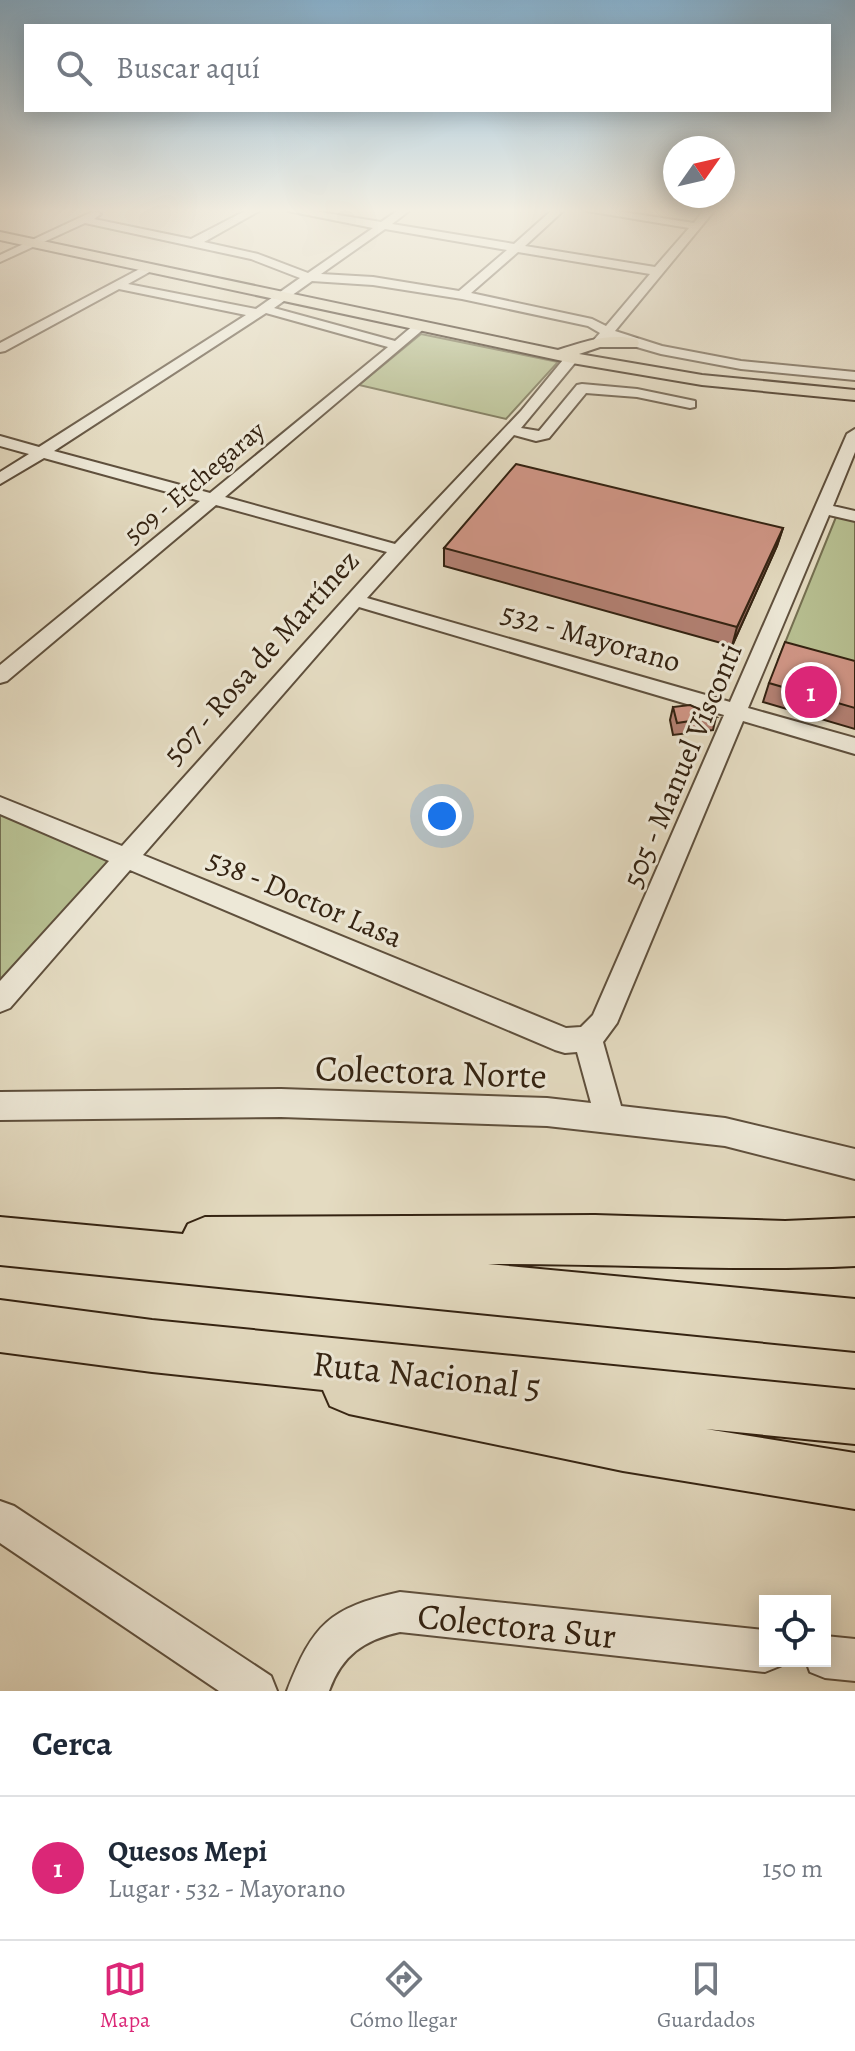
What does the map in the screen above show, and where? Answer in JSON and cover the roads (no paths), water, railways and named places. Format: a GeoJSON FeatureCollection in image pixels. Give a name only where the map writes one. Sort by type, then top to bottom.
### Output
{"type":"FeatureCollection","features":[{"type":"Feature","properties":{"kind":"highway"},"geometry":{"type":"LineString","coordinates":[[7,1242],[595,1239],[785,1245],[855,1242]]}},
{"type":"Feature","properties":{"kind":"highway"},"geometry":{"type":"LineString","coordinates":[[7,1242],[855,1325]]}},
{"type":"Feature","properties":{"kind":"highway","name":"Ruta Nacional 5"},"geometry":{"type":"LineString","coordinates":[[0,1326],[152,1346],[855,1417]]}},
{"type":"Feature","properties":{"kind":"highway"},"geometry":{"type":"LineString","coordinates":[[152,1346],[623,1443],[855,1481]]}},
{"type":"Feature","properties":{"kind":"main road"},"geometry":{"type":"LineString","coordinates":[[253,290],[566,357],[702,380],[855,395]]}},
{"type":"Feature","properties":{"kind":"main road"},"geometry":{"type":"LineString","coordinates":[[566,357],[602,336],[631,343]]}},
{"type":"Feature","properties":{"kind":"main road"},"geometry":{"type":"LineString","coordinates":[[702,380],[741,365]]}},
{"type":"Feature","properties":{"kind":"street"},"geometry":{"type":"LineString","coordinates":[[0,348],[107,290]]}},
{"type":"Feature","properties":{"kind":"street"},"geometry":{"type":"LineString","coordinates":[[143,290],[260,311],[399,346]]}},
{"type":"Feature","properties":{"kind":"street"},"geometry":{"type":"LineString","coordinates":[[0,479],[290,290]]}},
{"type":"Feature","properties":{"kind":"street"},"geometry":{"type":"LineString","coordinates":[[430,290],[592,323],[602,336],[640,290]]}},
{"type":"Feature","properties":{"kind":"street"},"geometry":{"type":"LineString","coordinates":[[462,295],[468,290]]}},
{"type":"Feature","properties":{"kind":"street","name":"509 - Etchegaray"},"geometry":{"type":"LineString","coordinates":[[0,676],[420,327]]}},
{"type":"Feature","properties":{"kind":"street"},"geometry":{"type":"LineString","coordinates":[[631,343],[741,365],[855,376]]}},
{"type":"Feature","properties":{"kind":"street","name":"507 - Rosa de Martínez"},"geometry":{"type":"LineString","coordinates":[[0,1000],[399,550],[511,430],[566,357]]}},
{"type":"Feature","properties":{"kind":"street"},"geometry":{"type":"LineString","coordinates":[[511,430],[544,435],[582,388],[637,393],[690,404]]}},
{"type":"Feature","properties":{"kind":"street","name":"505 - Manuel Visconti"},"geometry":{"type":"LineString","coordinates":[[588,1039],[603,1023],[855,434]]}},
{"type":"Feature","properties":{"kind":"street"},"geometry":{"type":"LineString","coordinates":[[0,441],[399,550]]}},
{"type":"Feature","properties":{"kind":"street"},"geometry":{"type":"LineString","coordinates":[[825,509],[855,516]]}},
{"type":"Feature","properties":{"kind":"street","name":"532 - Mayorano"},"geometry":{"type":"LineString","coordinates":[[355,600],[855,746]]}},
{"type":"Feature","properties":{"kind":"street","name":"538 - Doctor Lasa"},"geometry":{"type":"LineString","coordinates":[[0,805],[565,1041],[588,1039]]}},
{"type":"Feature","properties":{"kind":"street"},"geometry":{"type":"LineString","coordinates":[[588,1039],[610,1119]]}},
{"type":"Feature","properties":{"kind":"street","name":"Colectora Norte"},"geometry":{"type":"LineString","coordinates":[[0,1106],[281,1103],[547,1112],[725,1132],[855,1164]]}},
{"type":"Feature","properties":{"kind":"street"},"geometry":{"type":"LineString","coordinates":[[0,1520],[256,1691]]}},
{"type":"Feature","properties":{"kind":"street","name":"Colectora Sur"},"geometry":{"type":"LineString","coordinates":[[308,1691],[317,1666],[340,1633],[372,1617],[400,1612],[759,1650]]}},
{"type":"Feature","properties":{"kind":"street"},"geometry":{"type":"LineString","coordinates":[[831,1658],[855,1660]]}},
{"type":"Feature","properties":{"kind":"place","name":"Quesos Mepi"},"geometry":{"type":"Point","coordinates":[811,692]}}]}
